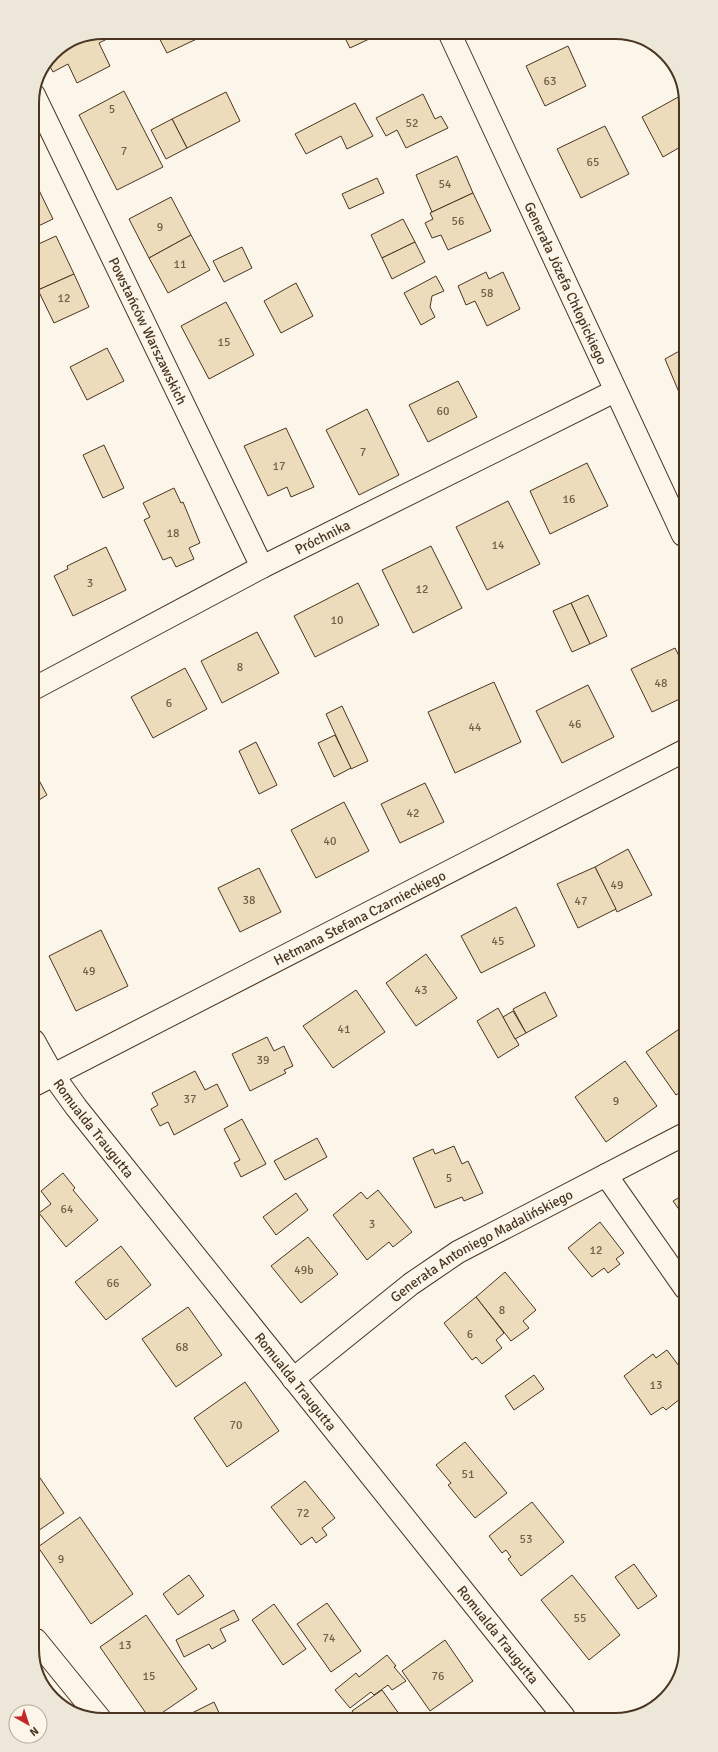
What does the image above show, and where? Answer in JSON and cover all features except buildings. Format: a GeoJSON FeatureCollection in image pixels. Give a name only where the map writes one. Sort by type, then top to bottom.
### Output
{"type":"FeatureCollection","features":[{"type":"Feature","properties":{"kind":"street","name":"Generała Józefa Chłopickiego"},"geometry":{"type":"LineString","coordinates":[[452,39],[679,526]]}},
{"type":"Feature","properties":{"kind":"street","name":"Powstańców Warszawskich"},"geometry":{"type":"LineString","coordinates":[[39,105],[262,566]]}},
{"type":"Feature","properties":{"kind":"street","name":"Próchnika"},"geometry":{"type":"LineString","coordinates":[[39,686],[262,566],[616,391]]}},
{"type":"Feature","properties":{"kind":"street","name":"Hetmana Stefana Czarnieckiego"},"geometry":{"type":"LineString","coordinates":[[44,1080],[679,754]]}},
{"type":"Feature","properties":{"kind":"street","name":"Romualda Traugutta"},"geometry":{"type":"LineString","coordinates":[[39,1060],[44,1080],[76,1107],[561,1713]]}},
{"type":"Feature","properties":{"kind":"street","name":"Generała Antoniego Madalińskiego"},"geometry":{"type":"LineString","coordinates":[[293,1379],[411,1284],[458,1252],[679,1137]]}},
{"type":"Feature","properties":{"kind":"street"},"geometry":{"type":"LineString","coordinates":[[606,1175],[679,1279]]}},
{"type":"Feature","properties":{"kind":"street"},"geometry":{"type":"LineString","coordinates":[[39,1644],[95,1712]]}}]}
